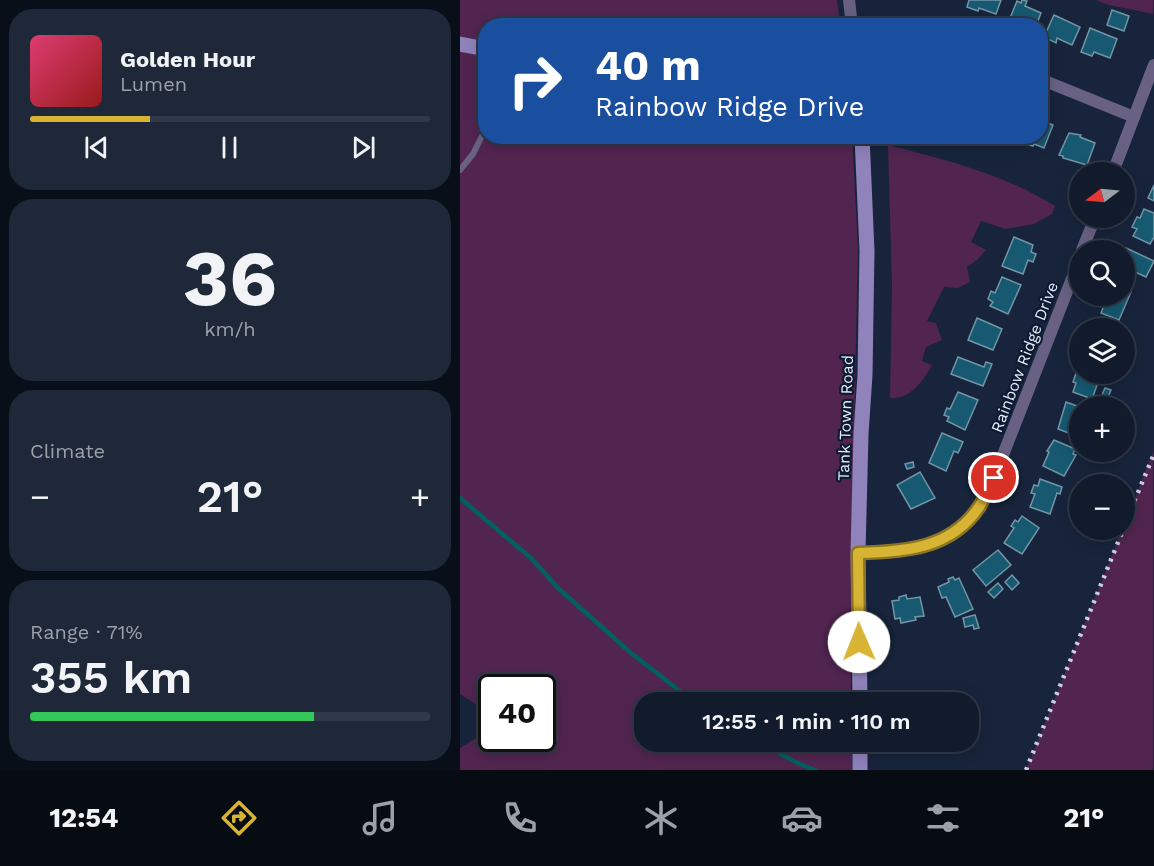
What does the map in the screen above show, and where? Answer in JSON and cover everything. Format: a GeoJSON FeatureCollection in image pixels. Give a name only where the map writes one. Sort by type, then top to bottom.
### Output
{"type":"FeatureCollection","features":[{"type":"Feature","properties":{"kind":"street"},"geometry":{"type":"LineString","coordinates":[[849,0],[851,18]]}},
{"type":"Feature","properties":{"kind":"street"},"geometry":{"type":"LineString","coordinates":[[460,44],[478,47]]}},
{"type":"Feature","properties":{"kind":"street"},"geometry":{"type":"LineString","coordinates":[[1117,162],[1153,65]]}},
{"type":"Feature","properties":{"kind":"street"},"geometry":{"type":"LineString","coordinates":[[1048,82],[1134,117]]}},
{"type":"Feature","properties":{"kind":"street","name":"Tank Town Road"},"geometry":{"type":"LineString","coordinates":[[860,692],[858,553],[867,251],[862,144]]}},
{"type":"Feature","properties":{"kind":"street","name":"Rainbow Ridge Drive"},"geometry":{"type":"LineString","coordinates":[[858,553],[891,552],[933,544],[951,536],[979,507],[994,478],[1069,286]]}},
{"type":"Feature","properties":{"kind":"street"},"geometry":{"type":"LineString","coordinates":[[860,752],[860,770]]}},
{"type":"Feature","properties":{"kind":"lane"},"geometry":{"type":"LineString","coordinates":[[460,170],[478,144]]}},
{"type":"Feature","properties":{"kind":"shaded area"},"geometry":{"type":"Polygon","coordinates":[[[460,0],[837,0],[839,18],[478,18],[478,144],[852,144],[858,248],[851,570],[851,692],[634,692],[634,752],[852,752],[852,770],[460,770],[460,748],[478,737],[478,752],[556,752],[556,674],[478,674],[478,706],[460,694],[460,0]]]}},
{"type":"Feature","properties":{"kind":"shaded area"},"geometry":{"type":"Polygon","coordinates":[[[1096,0],[1153,0],[1153,14],[1109,5],[1096,0]]]}},
{"type":"Feature","properties":{"kind":"shaded area"},"geometry":{"type":"Polygon","coordinates":[[[888,145],[953,162],[995,177],[1016,185],[1055,206],[1052,214],[1034,224],[1006,229],[981,221],[971,242],[986,250],[967,267],[970,282],[958,288],[944,287],[927,321],[936,323],[942,340],[926,347],[922,361],[932,365],[910,393],[897,398],[890,398],[892,286],[888,145]]]}},
{"type":"Feature","properties":{"kind":"shaded area"},"geometry":{"type":"Polygon","coordinates":[[[1153,452],[1153,770],[1026,770],[1118,540],[1135,540],[1135,498],[1153,452]]]}},
{"type":"Feature","properties":{"kind":"building"},"geometry":{"type":"Polygon","coordinates":[[[969,0],[1001,0],[996,14],[979,8],[978,11],[967,7],[969,0]]]}},
{"type":"Feature","properties":{"kind":"building"},"geometry":{"type":"Polygon","coordinates":[[[1022,0],[1027,1],[1025,6],[1041,13],[1039,18],[1010,18],[1017,1],[1021,3],[1022,0]]]}},
{"type":"Feature","properties":{"kind":"building"},"geometry":{"type":"Polygon","coordinates":[[[1112,10],[1129,16],[1124,31],[1107,25],[1112,10]]]}},
{"type":"Feature","properties":{"kind":"building"},"geometry":{"type":"Polygon","coordinates":[[[1054,15],[1080,27],[1072,45],[1057,38],[1056,43],[1048,39],[1048,28],[1054,15]]]}},
{"type":"Feature","properties":{"kind":"building"},"geometry":{"type":"Polygon","coordinates":[[[1090,28],[1117,39],[1110,58],[1094,52],[1092,56],[1081,52],[1090,28]]]}},
{"type":"Feature","properties":{"kind":"building"},"geometry":{"type":"Polygon","coordinates":[[[1048,123],[1053,125],[1048,138],[1048,123]]]}},
{"type":"Feature","properties":{"kind":"building"},"geometry":{"type":"Polygon","coordinates":[[[1069,133],[1081,135],[1080,137],[1095,143],[1088,162],[1077,162],[1059,155],[1069,133]]]}},
{"type":"Feature","properties":{"kind":"building"},"geometry":{"type":"Polygon","coordinates":[[[1034,144],[1046,144],[1044,148],[1034,144]]]}},
{"type":"Feature","properties":{"kind":"building"},"geometry":{"type":"Polygon","coordinates":[[[1154,185],[1154,201],[1148,198],[1154,185]]]}},
{"type":"Feature","properties":{"kind":"building"},"geometry":{"type":"Polygon","coordinates":[[[1144,209],[1154,213],[1154,237],[1150,244],[1133,236],[1137,229],[1134,228],[1135,221],[1137,217],[1140,218],[1144,209]]]}},
{"type":"Feature","properties":{"kind":"building"},"geometry":{"type":"Polygon","coordinates":[[[1014,237],[1033,245],[1031,252],[1036,254],[1033,262],[1028,260],[1023,274],[1002,266],[1014,237]]]}},
{"type":"Feature","properties":{"kind":"building"},"geometry":{"type":"Polygon","coordinates":[[[1135,252],[1154,261],[1146,277],[1135,272],[1135,252]]]}},
{"type":"Feature","properties":{"kind":"building"},"geometry":{"type":"Polygon","coordinates":[[[1002,277],[1021,285],[1008,314],[990,306],[993,302],[988,299],[991,291],[995,293],[1002,277]]]}},
{"type":"Feature","properties":{"kind":"building"},"geometry":{"type":"Polygon","coordinates":[[[1104,306],[1125,306],[1120,318],[1101,313],[1104,306]]]}},
{"type":"Feature","properties":{"kind":"building"},"geometry":{"type":"Polygon","coordinates":[[[977,318],[1002,329],[993,350],[968,340],[977,318]]]}},
{"type":"Feature","properties":{"kind":"building"},"geometry":{"type":"Polygon","coordinates":[[[958,357],[984,367],[986,362],[992,364],[983,386],[951,374],[958,357]]]}},
{"type":"Feature","properties":{"kind":"building"},"geometry":{"type":"Polygon","coordinates":[[[1076,384],[1097,384],[1093,396],[1084,396],[1073,392],[1076,384]]]}},
{"type":"Feature","properties":{"kind":"building"},"geometry":{"type":"Polygon","coordinates":[[[1105,388],[1111,390],[1108,396],[1102,396],[1105,388]]]}},
{"type":"Feature","properties":{"kind":"building"},"geometry":{"type":"Polygon","coordinates":[[[958,392],[978,400],[965,430],[947,421],[949,417],[944,415],[947,408],[950,409],[958,392]]]}},
{"type":"Feature","properties":{"kind":"building"},"geometry":{"type":"Polygon","coordinates":[[[1066,402],[1069,403],[1069,433],[1058,429],[1066,402]]]}},
{"type":"Feature","properties":{"kind":"building"},"geometry":{"type":"Polygon","coordinates":[[[942,433],[963,442],[958,453],[954,451],[946,471],[929,463],[942,433]]]}},
{"type":"Feature","properties":{"kind":"building"},"geometry":{"type":"Polygon","coordinates":[[[1054,440],[1069,446],[1069,462],[1072,462],[1064,476],[1043,466],[1049,452],[1047,451],[1054,440]]]}},
{"type":"Feature","properties":{"kind":"building"},"geometry":{"type":"Polygon","coordinates":[[[913,462],[914,467],[907,469],[905,464],[913,462]]]}},
{"type":"Feature","properties":{"kind":"building"},"geometry":{"type":"Polygon","coordinates":[[[920,472],[935,498],[911,509],[897,485],[920,472]]]}},
{"type":"Feature","properties":{"kind":"building"},"geometry":{"type":"Polygon","coordinates":[[[1040,479],[1062,487],[1060,494],[1057,493],[1050,514],[1030,507],[1035,494],[1031,493],[1034,485],[1038,486],[1040,479]]]}},
{"type":"Feature","properties":{"kind":"building"},"geometry":{"type":"Polygon","coordinates":[[[1022,516],[1039,528],[1022,554],[1004,543],[1014,528],[1011,526],[1015,520],[1018,522],[1022,516]]]}},
{"type":"Feature","properties":{"kind":"building"},"geometry":{"type":"Polygon","coordinates":[[[998,550],[1011,565],[986,586],[973,570],[998,550]]]}},
{"type":"Feature","properties":{"kind":"building"},"geometry":{"type":"Polygon","coordinates":[[[1012,575],[1019,583],[1012,590],[1005,582],[1012,575]]]}},
{"type":"Feature","properties":{"kind":"building"},"geometry":{"type":"Polygon","coordinates":[[[953,577],[955,580],[959,578],[973,609],[955,617],[946,597],[942,598],[938,587],[949,582],[948,579],[953,577]]]}},
{"type":"Feature","properties":{"kind":"building"},"geometry":{"type":"Polygon","coordinates":[[[998,583],[1003,589],[994,598],[988,592],[998,583]]]}},
{"type":"Feature","properties":{"kind":"building"},"geometry":{"type":"Polygon","coordinates":[[[906,595],[907,599],[920,597],[924,616],[901,623],[900,618],[895,619],[892,601],[899,600],[899,597],[906,595]]]}},
{"type":"Feature","properties":{"kind":"building"},"geometry":{"type":"Polygon","coordinates":[[[975,615],[979,628],[974,629],[973,625],[965,627],[963,618],[975,615]]]}},
{"type":"Feature","properties":{"kind":"waterway"},"geometry":{"type":"LineString","coordinates":[[460,498],[531,558],[559,589],[631,653],[681,692]]}},
{"type":"Feature","properties":{"kind":"waterway"},"geometry":{"type":"LineString","coordinates":[[778,752],[815,770]]}},
{"type":"Feature","properties":{"kind":"railway"},"geometry":{"type":"LineString","coordinates":[[1135,500],[1154,454]]}},
{"type":"Feature","properties":{"kind":"railway"},"geometry":{"type":"LineString","coordinates":[[1026,770],[1119,540]]}},
{"type":"Feature","properties":{"kind":"route"},"geometry":{"type":"LineString","coordinates":[[859,642],[858,553],[914,549],[951,536],[979,507],[994,478]]}}]}
